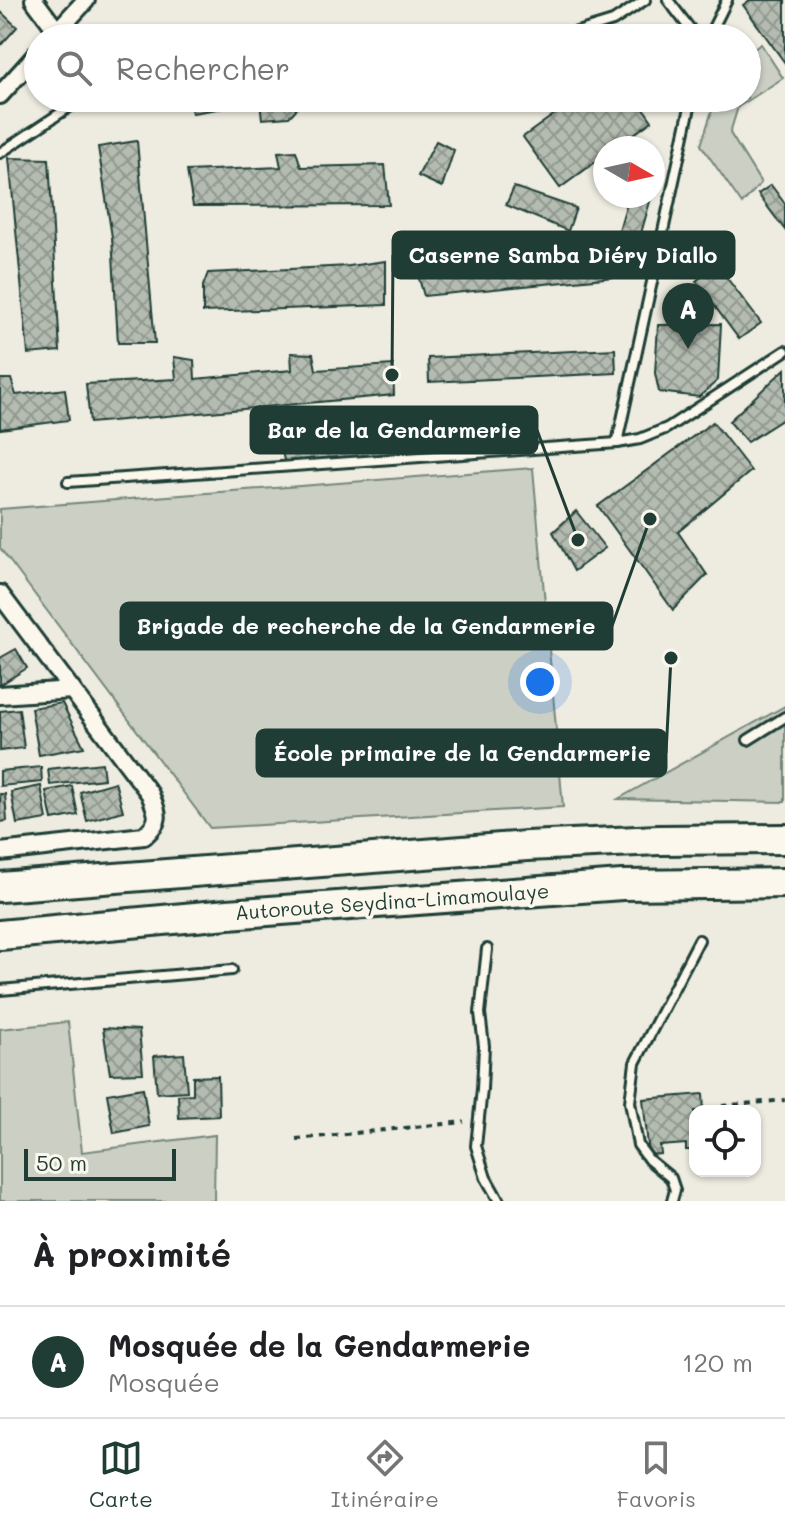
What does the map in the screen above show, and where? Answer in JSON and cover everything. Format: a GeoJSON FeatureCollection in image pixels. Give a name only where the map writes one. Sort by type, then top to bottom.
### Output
{"type":"FeatureCollection","features":[{"type":"Feature","properties":{"kind":"highway"},"geometry":{"type":"LineString","coordinates":[[0,887],[527,846],[659,840],[785,839]]}},
{"type":"Feature","properties":{"kind":"highway","name":"Autoroute Seydina-Limamoulaye"},"geometry":{"type":"LineString","coordinates":[[0,935],[228,914],[622,885],[785,883]]}},
{"type":"Feature","properties":{"kind":"street"},"geometry":{"type":"LineString","coordinates":[[34,0],[48,24]]}},
{"type":"Feature","properties":{"kind":"street"},"geometry":{"type":"LineString","coordinates":[[63,24],[86,0]]}},
{"type":"Feature","properties":{"kind":"street"},"geometry":{"type":"LineString","coordinates":[[0,95],[24,68]]}},
{"type":"Feature","properties":{"kind":"street"},"geometry":{"type":"LineString","coordinates":[[0,594],[150,794],[158,814],[154,827],[144,836],[0,852]]}},
{"type":"Feature","properties":{"kind":"street"},"geometry":{"type":"LineString","coordinates":[[0,695],[72,690]]}},
{"type":"Feature","properties":{"kind":"lane"},"geometry":{"type":"LineString","coordinates":[[603,24],[645,0]]}},
{"type":"Feature","properties":{"kind":"lane"},"geometry":{"type":"LineString","coordinates":[[668,0],[686,24]]}},
{"type":"Feature","properties":{"kind":"lane"},"geometry":{"type":"LineString","coordinates":[[716,24],[728,1]]}},
{"type":"Feature","properties":{"kind":"lane"},"geometry":{"type":"LineString","coordinates":[[0,153],[62,112]]}},
{"type":"Feature","properties":{"kind":"lane"},"geometry":{"type":"LineString","coordinates":[[617,443],[689,112]]}},
{"type":"Feature","properties":{"kind":"lane"},"geometry":{"type":"LineString","coordinates":[[68,482],[640,439],[667,428],[785,351]]}},
{"type":"Feature","properties":{"kind":"lane"},"geometry":{"type":"LineString","coordinates":[[748,740],[785,717]]}},
{"type":"Feature","properties":{"kind":"lane"},"geometry":{"type":"LineString","coordinates":[[672,1201],[675,1190],[671,1178],[649,1160],[638,1145],[630,1102],[635,1063],[699,940]]}},
{"type":"Feature","properties":{"kind":"lane"},"geometry":{"type":"LineString","coordinates":[[487,949],[480,1013],[484,1046],[476,1146],[486,1178],[499,1201]]}},
{"type":"Feature","properties":{"kind":"lane"},"geometry":{"type":"LineString","coordinates":[[0,990],[232,970]]}},
{"type":"Feature","properties":{"kind":"path"},"geometry":{"type":"LineString","coordinates":[[732,1105],[785,1100]]}},
{"type":"Feature","properties":{"kind":"path"},"geometry":{"type":"LineString","coordinates":[[296,1139],[479,1121]]}},
{"type":"Feature","properties":{"kind":"shaded area"},"geometry":{"type":"Polygon","coordinates":[[[761,44],[783,78],[761,92],[761,44]]]}},
{"type":"Feature","properties":{"kind":"shaded area"},"geometry":{"type":"Polygon","coordinates":[[[712,112],[736,112],[730,133],[761,183],[742,204],[701,145],[712,112]]]}},
{"type":"Feature","properties":{"kind":"shaded area"},"geometry":{"type":"Polygon","coordinates":[[[533,468],[563,807],[210,828],[0,548],[0,509],[533,468]]]}},
{"type":"Feature","properties":{"kind":"shaded area"},"geometry":{"type":"Polygon","coordinates":[[[785,706],[785,802],[618,799],[785,706]]]}},
{"type":"Feature","properties":{"kind":"shaded area"},"geometry":{"type":"Polygon","coordinates":[[[68,1022],[82,1152],[215,1135],[214,1201],[0,1201],[0,1029],[68,1022]]]}},
{"type":"Feature","properties":{"kind":"building"},"geometry":{"type":"Polygon","coordinates":[[[750,0],[785,0],[785,63],[761,30],[761,24],[757,24],[743,5],[750,0]]]}},
{"type":"Feature","properties":{"kind":"building"},"geometry":{"type":"Polygon","coordinates":[[[0,11],[17,27],[1,45],[0,43],[0,11]]]}},
{"type":"Feature","properties":{"kind":"building"},"geometry":{"type":"Polygon","coordinates":[[[261,112],[294,112],[289,117],[262,119],[261,112]]]}},
{"type":"Feature","properties":{"kind":"building"},"geometry":{"type":"Polygon","coordinates":[[[558,112],[646,112],[652,121],[631,136],[593,136],[593,164],[560,188],[523,137],[558,112]]]}},
{"type":"Feature","properties":{"kind":"building"},"geometry":{"type":"Polygon","coordinates":[[[137,141],[155,343],[118,343],[112,237],[98,147],[137,141]]]}},
{"type":"Feature","properties":{"kind":"building"},"geometry":{"type":"Polygon","coordinates":[[[436,141],[454,150],[442,187],[418,176],[436,141]]]}},
{"type":"Feature","properties":{"kind":"building"},"geometry":{"type":"Polygon","coordinates":[[[296,151],[301,167],[385,165],[389,205],[193,206],[187,171],[281,167],[278,152],[296,151]]]}},
{"type":"Feature","properties":{"kind":"building"},"geometry":{"type":"Polygon","coordinates":[[[9,158],[49,159],[60,351],[28,354],[9,158]]]}},
{"type":"Feature","properties":{"kind":"building"},"geometry":{"type":"Polygon","coordinates":[[[771,185],[785,204],[785,230],[758,194],[771,185]]]}},
{"type":"Feature","properties":{"kind":"building"},"geometry":{"type":"Polygon","coordinates":[[[514,187],[576,208],[568,231],[506,205],[514,187]]]}},
{"type":"Feature","properties":{"kind":"building"},"geometry":{"type":"Polygon","coordinates":[[[626,208],[648,208],[636,251],[615,245],[626,208]]]}},
{"type":"Feature","properties":{"kind":"building"},"geometry":{"type":"Polygon","coordinates":[[[613,245],[614,277],[424,296],[416,268],[456,259],[505,258],[613,245]]]}},
{"type":"Feature","properties":{"kind":"building"},"geometry":{"type":"Polygon","coordinates":[[[386,261],[386,305],[203,312],[203,286],[208,273],[349,266],[386,261]]]}},
{"type":"Feature","properties":{"kind":"building"},"geometry":{"type":"Polygon","coordinates":[[[717,265],[761,323],[739,339],[696,281],[717,265]]]}},
{"type":"Feature","properties":{"kind":"building"},"geometry":{"type":"Polygon","coordinates":[[[721,324],[718,380],[699,397],[659,392],[655,373],[658,325],[721,324]]]}},
{"type":"Feature","properties":{"kind":"building"},"geometry":{"type":"Polygon","coordinates":[[[615,349],[616,373],[429,382],[428,358],[615,349]]]}},
{"type":"Feature","properties":{"kind":"building"},"geometry":{"type":"Polygon","coordinates":[[[291,353],[313,354],[316,370],[393,365],[394,395],[90,423],[86,384],[176,379],[174,357],[194,360],[195,379],[292,370],[291,353]]]}},
{"type":"Feature","properties":{"kind":"building"},"geometry":{"type":"Polygon","coordinates":[[[785,369],[785,418],[747,442],[729,421],[785,369]]]}},
{"type":"Feature","properties":{"kind":"building"},"geometry":{"type":"Polygon","coordinates":[[[0,379],[11,379],[16,395],[65,389],[69,420],[0,429],[0,379]]]}},
{"type":"Feature","properties":{"kind":"building"},"geometry":{"type":"Polygon","coordinates":[[[713,422],[751,471],[678,532],[707,575],[673,610],[598,506],[713,422]]]}},
{"type":"Feature","properties":{"kind":"building"},"geometry":{"type":"Polygon","coordinates":[[[461,423],[458,448],[285,464],[278,436],[348,429],[461,423]]]}},
{"type":"Feature","properties":{"kind":"building"},"geometry":{"type":"Polygon","coordinates":[[[576,511],[605,548],[574,571],[553,532],[576,511]]]}},
{"type":"Feature","properties":{"kind":"building"},"geometry":{"type":"Polygon","coordinates":[[[16,649],[27,668],[0,685],[0,658],[16,649]]]}},
{"type":"Feature","properties":{"kind":"building"},"geometry":{"type":"Polygon","coordinates":[[[62,703],[84,747],[39,755],[31,708],[62,703]]]}},
{"type":"Feature","properties":{"kind":"building"},"geometry":{"type":"Polygon","coordinates":[[[19,709],[24,748],[0,751],[0,711],[19,709]]]}},
{"type":"Feature","properties":{"kind":"building"},"geometry":{"type":"Polygon","coordinates":[[[102,763],[104,779],[50,785],[48,769],[102,763]]]}},
{"type":"Feature","properties":{"kind":"building"},"geometry":{"type":"Polygon","coordinates":[[[41,767],[42,782],[0,786],[0,771],[41,767]]]}},
{"type":"Feature","properties":{"kind":"building"},"geometry":{"type":"Polygon","coordinates":[[[115,782],[123,811],[87,821],[80,792],[115,782]]]}},
{"type":"Feature","properties":{"kind":"building"},"geometry":{"type":"Polygon","coordinates":[[[41,786],[47,819],[17,824],[11,792],[41,786]]]}},
{"type":"Feature","properties":{"kind":"building"},"geometry":{"type":"Polygon","coordinates":[[[72,786],[78,815],[52,820],[46,791],[72,786]]]}},
{"type":"Feature","properties":{"kind":"building"},"geometry":{"type":"Polygon","coordinates":[[[0,794],[5,794],[7,821],[0,822],[0,794]]]}},
{"type":"Feature","properties":{"kind":"building"},"geometry":{"type":"Polygon","coordinates":[[[103,1028],[139,1030],[143,1073],[110,1074],[103,1028]]]}},
{"type":"Feature","properties":{"kind":"building"},"geometry":{"type":"Polygon","coordinates":[[[184,1054],[187,1091],[157,1093],[154,1056],[184,1054]]]}},
{"type":"Feature","properties":{"kind":"building"},"geometry":{"type":"Polygon","coordinates":[[[218,1076],[219,1116],[179,1118],[178,1095],[193,1094],[193,1077],[218,1076]]]}},
{"type":"Feature","properties":{"kind":"building"},"geometry":{"type":"Polygon","coordinates":[[[143,1088],[149,1126],[114,1133],[107,1094],[143,1088]]]}},
{"type":"Feature","properties":{"kind":"building"},"geometry":{"type":"Polygon","coordinates":[[[703,1094],[704,1105],[689,1105],[689,1150],[686,1150],[686,1144],[660,1146],[661,1154],[649,1155],[643,1099],[703,1094]]]}},
{"type":"Feature","properties":{"kind":"place","name":"Mosquée de la Gendarmerie"},"geometry":{"type":"Point","coordinates":[688,349]}},
{"type":"Feature","properties":{"kind":"place","name":"Caserne Samba Diéry Diallo"},"geometry":{"type":"Point","coordinates":[392,375]}},
{"type":"Feature","properties":{"kind":"place","name":"Brigade de recherche de la Gendarmerie"},"geometry":{"type":"Point","coordinates":[650,519]}},
{"type":"Feature","properties":{"kind":"place","name":"Bar de la Gendarmerie"},"geometry":{"type":"Point","coordinates":[578,540]}},
{"type":"Feature","properties":{"kind":"place","name":"École primaire de la Gendarmerie"},"geometry":{"type":"Point","coordinates":[671,658]}}]}
